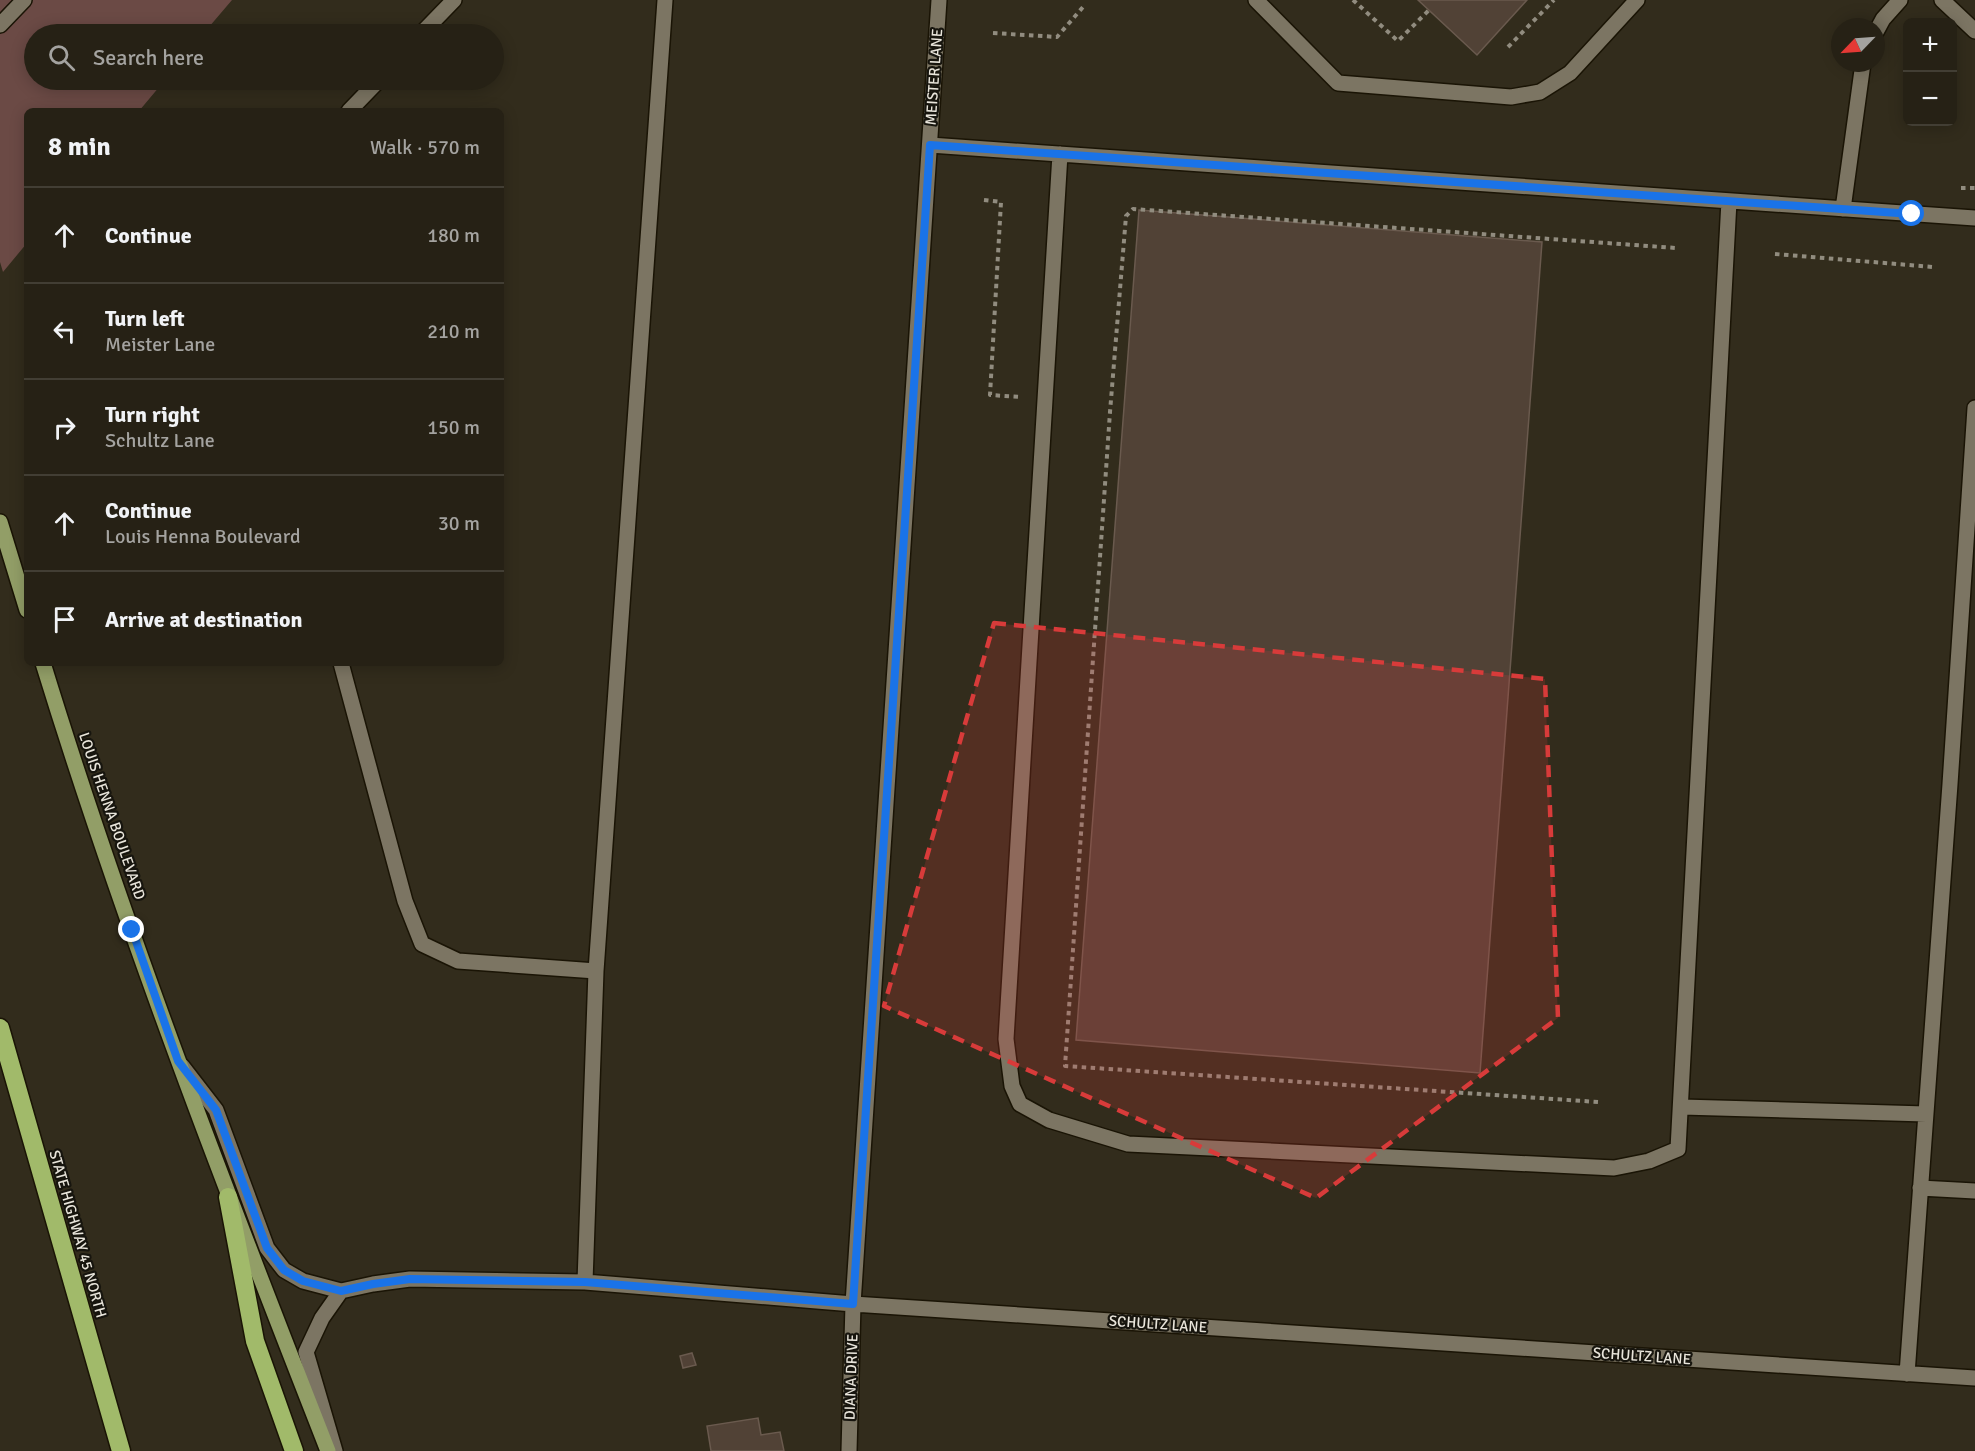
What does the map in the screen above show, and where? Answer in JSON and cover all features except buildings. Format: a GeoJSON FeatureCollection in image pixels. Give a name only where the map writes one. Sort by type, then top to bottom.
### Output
{"type":"FeatureCollection","features":[{"type":"Feature","properties":{"kind":"highway","name":"STATE HIGHWAY 45 NORTH"},"geometry":{"type":"LineString","coordinates":[[0,1028],[121,1451]]}},
{"type":"Feature","properties":{"kind":"highway"},"geometry":{"type":"LineString","coordinates":[[228,1197],[255,1341],[294,1451]]}},
{"type":"Feature","properties":{"kind":"main road"},"geometry":{"type":"LineString","coordinates":[[0,522],[24,600]]}},
{"type":"Feature","properties":{"kind":"main road","name":"LOUIS HENNA BOULEVARD"},"geometry":{"type":"LineString","coordinates":[[44,666],[71,754],[178,1061],[228,1197],[328,1451]]}},
{"type":"Feature","properties":{"kind":"street"},"geometry":{"type":"LineString","coordinates":[[0,25],[24,0]]}},
{"type":"Feature","properties":{"kind":"street"},"geometry":{"type":"LineString","coordinates":[[431,24],[454,0]]}},
{"type":"Feature","properties":{"kind":"street"},"geometry":{"type":"LineString","coordinates":[[585,1282],[596,971],[664,0]]}},
{"type":"Feature","properties":{"kind":"street","name":"MEISTER LANE"},"geometry":{"type":"LineString","coordinates":[[853,1304],[939,0]]}},
{"type":"Feature","properties":{"kind":"street"},"geometry":{"type":"LineString","coordinates":[[1256,0],[1338,83],[1511,97],[1540,92],[1570,73],[1637,0]]}},
{"type":"Feature","properties":{"kind":"street"},"geometry":{"type":"LineString","coordinates":[[1883,18],[1900,0]]}},
{"type":"Feature","properties":{"kind":"street"},"geometry":{"type":"LineString","coordinates":[[1942,0],[1975,31]]}},
{"type":"Feature","properties":{"kind":"street"},"geometry":{"type":"LineString","coordinates":[[1842,209],[1862,72]]}},
{"type":"Feature","properties":{"kind":"street"},"geometry":{"type":"LineString","coordinates":[[352,108],[369,90]]}},
{"type":"Feature","properties":{"kind":"street"},"geometry":{"type":"LineString","coordinates":[[930,145],[1975,218]]}},
{"type":"Feature","properties":{"kind":"street"},"geometry":{"type":"LineString","coordinates":[[1060,154],[1006,1040],[1012,1086],[1020,1104],[1049,1120],[1128,1144],[1614,1168],[1648,1161],[1678,1149],[1729,201]]}},
{"type":"Feature","properties":{"kind":"street"},"geometry":{"type":"LineString","coordinates":[[1907,1374],[1950,796],[1975,408]]}},
{"type":"Feature","properties":{"kind":"street"},"geometry":{"type":"LineString","coordinates":[[342,666],[405,901],[422,944],[458,961],[596,971]]}},
{"type":"Feature","properties":{"kind":"street","name":"SCHULTZ LANE"},"geometry":{"type":"LineString","coordinates":[[178,1061],[216,1110],[267,1248],[284,1270],[293,1276],[341,1291],[410,1279],[585,1282],[853,1304],[1975,1378]]}},
{"type":"Feature","properties":{"kind":"street"},"geometry":{"type":"LineString","coordinates":[[1682,1107],[1926,1114]]}},
{"type":"Feature","properties":{"kind":"street"},"geometry":{"type":"LineString","coordinates":[[1920,1188],[1975,1191]]}},
{"type":"Feature","properties":{"kind":"street"},"geometry":{"type":"LineString","coordinates":[[335,1451],[306,1352],[322,1318],[341,1291]]}},
{"type":"Feature","properties":{"kind":"street","name":"DIANA DRIVE"},"geometry":{"type":"LineString","coordinates":[[849,1451],[853,1304]]}},
{"type":"Feature","properties":{"kind":"path"},"geometry":{"type":"LineString","coordinates":[[1353,0],[1398,41],[1430,10]]}},
{"type":"Feature","properties":{"kind":"path"},"geometry":{"type":"LineString","coordinates":[[1508,47],[1554,0]]}},
{"type":"Feature","properties":{"kind":"path"},"geometry":{"type":"LineString","coordinates":[[993,33],[1057,37],[1083,6]]}},
{"type":"Feature","properties":{"kind":"path"},"geometry":{"type":"LineString","coordinates":[[984,200],[1001,202],[990,395],[1025,397]]}},
{"type":"Feature","properties":{"kind":"path"},"geometry":{"type":"LineString","coordinates":[[1598,1102],[1065,1065],[1110,412],[1126,216],[1133,209],[1676,248]]}},
{"type":"Feature","properties":{"kind":"path"},"geometry":{"type":"LineString","coordinates":[[1775,254],[1934,267]]}},
{"type":"Feature","properties":{"kind":"highlighted area"},"geometry":{"type":"Polygon","coordinates":[[[994,623],[1545,679],[1558,1018],[1316,1198],[884,1006],[994,623]]]}},
{"type":"Feature","properties":{"kind":"shaded area"},"geometry":{"type":"Polygon","coordinates":[[[0,0],[232,0],[212,24],[24,24],[24,90],[157,90],[142,108],[24,108],[24,247],[3,272],[0,262],[0,0]]]}},
{"type":"Feature","properties":{"kind":"route"},"geometry":{"type":"LineString","coordinates":[[132,930],[178,1061],[216,1110],[267,1248],[284,1270],[303,1281],[341,1291],[410,1279],[585,1282],[853,1304],[930,145],[1912,214]]}}]}
